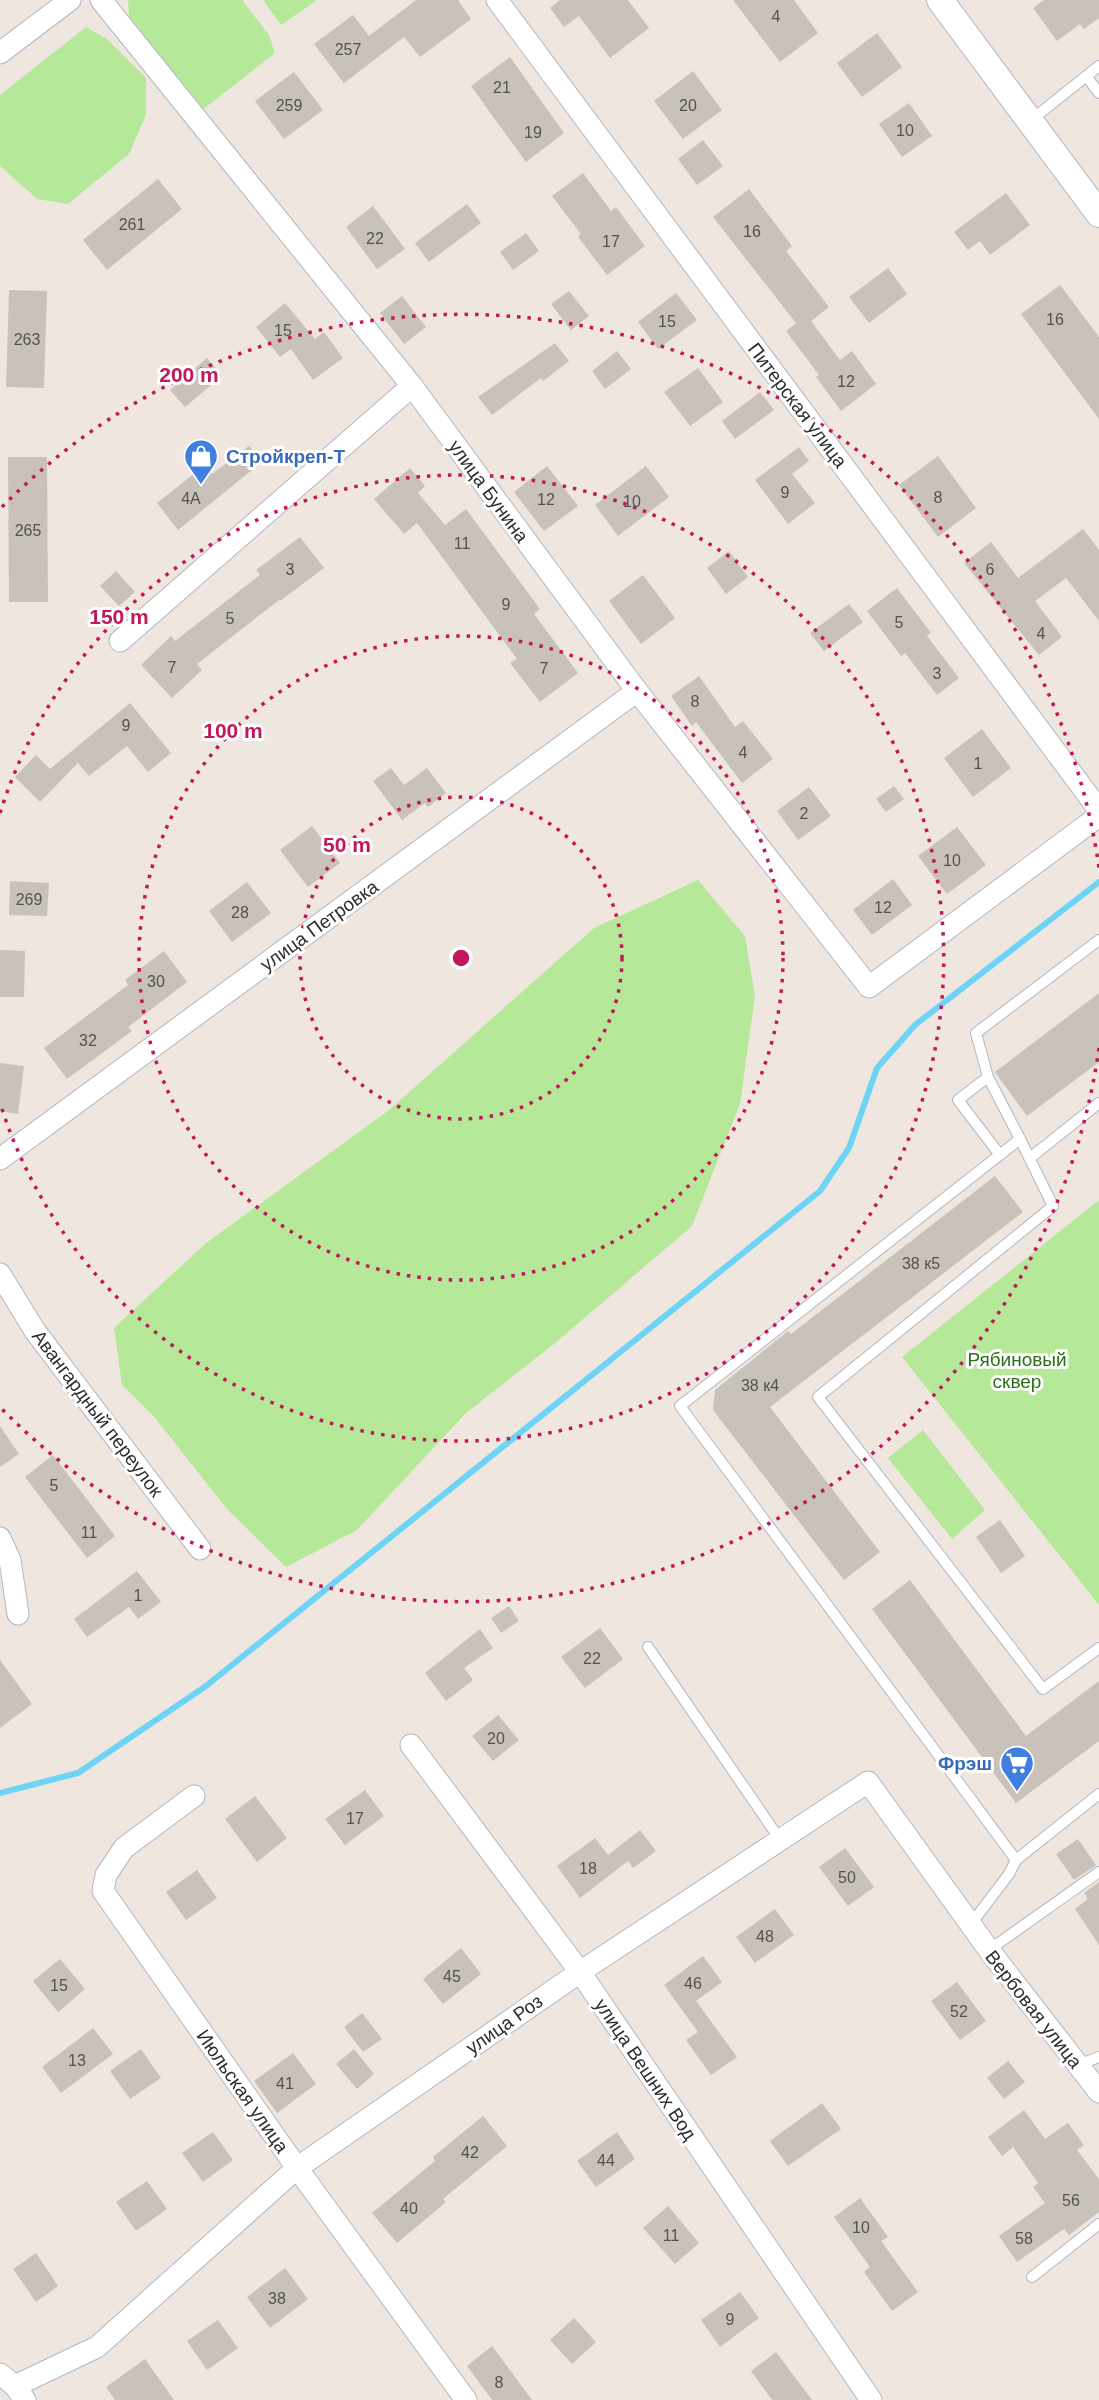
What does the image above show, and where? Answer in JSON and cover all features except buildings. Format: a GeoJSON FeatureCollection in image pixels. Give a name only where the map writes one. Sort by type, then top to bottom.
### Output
{"type":"FeatureCollection","features":[{"type":"Feature","properties":{"kind":"street"},"geometry":{"type":"LineString","coordinates":[[0,54],[70,0]]}},
{"type":"Feature","properties":{"kind":"street","name":"улица Бунина"},"geometry":{"type":"LineString","coordinates":[[102,0],[412,386],[637,691],[869,987],[1099,816]]}},
{"type":"Feature","properties":{"kind":"street","name":"Питерская улица"},"geometry":{"type":"LineString","coordinates":[[497,0],[1099,810]]}},
{"type":"Feature","properties":{"kind":"street"},"geometry":{"type":"LineString","coordinates":[[940,0],[1099,214]]}},
{"type":"Feature","properties":{"kind":"street"},"geometry":{"type":"LineString","coordinates":[[120,641],[412,386]]}},
{"type":"Feature","properties":{"kind":"street","name":"улица Петровка"},"geometry":{"type":"LineString","coordinates":[[0,1159],[637,691]]}},
{"type":"Feature","properties":{"kind":"street","name":"Авангардный переулок"},"geometry":{"type":"LineString","coordinates":[[0,1274],[35,1331],[200,1549]]}},
{"type":"Feature","properties":{"kind":"street"},"geometry":{"type":"LineString","coordinates":[[0,1538],[10,1560],[18,1614]]}},
{"type":"Feature","properties":{"kind":"street","name":"улица Вешних Вод"},"geometry":{"type":"LineString","coordinates":[[411,1745],[580,1972],[871,2400]]}},
{"type":"Feature","properties":{"kind":"street","name":"улица Роз"},"geometry":{"type":"LineString","coordinates":[[13,2387],[97,2347],[297,2168],[580,1972],[868,1782],[971,1924]]}},
{"type":"Feature","properties":{"kind":"street","name":"Июльская улица"},"geometry":{"type":"LineString","coordinates":[[194,1796],[124,1848],[106,1875],[103,1891],[297,2168],[466,2400]]}},
{"type":"Feature","properties":{"kind":"street","name":"Вербовая улица"},"geometry":{"type":"LineString","coordinates":[[971,1924],[1099,2092]]}},
{"type":"Feature","properties":{"kind":"lane"},"geometry":{"type":"LineString","coordinates":[[1030,121],[1099,66]]}},
{"type":"Feature","properties":{"kind":"lane"},"geometry":{"type":"LineString","coordinates":[[1086,76],[1099,93]]}},
{"type":"Feature","properties":{"kind":"lane"},"geometry":{"type":"LineString","coordinates":[[1099,940],[976,1033],[988,1077],[1054,1206],[818,1397],[1043,1689],[1099,1648]]}},
{"type":"Feature","properties":{"kind":"lane"},"geometry":{"type":"LineString","coordinates":[[988,1077],[958,1100],[1000,1155]]}},
{"type":"Feature","properties":{"kind":"lane"},"geometry":{"type":"LineString","coordinates":[[1030,1158],[1099,1103]]}},
{"type":"Feature","properties":{"kind":"lane"},"geometry":{"type":"LineString","coordinates":[[1016,1860],[680,1406],[1020,1139]]}},
{"type":"Feature","properties":{"kind":"lane"},"geometry":{"type":"LineString","coordinates":[[648,1647],[781,1841]]}},
{"type":"Feature","properties":{"kind":"lane"},"geometry":{"type":"LineString","coordinates":[[971,1924],[1009,1874],[1016,1860],[1099,1794]]}},
{"type":"Feature","properties":{"kind":"lane"},"geometry":{"type":"LineString","coordinates":[[989,1950],[1099,1872]]}},
{"type":"Feature","properties":{"kind":"lane"},"geometry":{"type":"LineString","coordinates":[[1078,2065],[1099,2057]]}},
{"type":"Feature","properties":{"kind":"lane"},"geometry":{"type":"LineString","coordinates":[[1032,2277],[1099,2224]]}},
{"type":"Feature","properties":{"kind":"green space"},"geometry":{"type":"Polygon","coordinates":[[[128,0],[242,0],[269,35],[275,53],[201,111],[129,18],[128,0]]]}},
{"type":"Feature","properties":{"kind":"green space"},"geometry":{"type":"Polygon","coordinates":[[[263,0],[315,0],[316,1],[281,25],[263,0]]]}},
{"type":"Feature","properties":{"kind":"green space"},"geometry":{"type":"Polygon","coordinates":[[[86,27],[107,39],[146,78],[146,115],[129,154],[68,204],[37,199],[0,166],[0,95],[86,27]]]}},
{"type":"Feature","properties":{"kind":"green space"},"geometry":{"type":"Polygon","coordinates":[[[698,880],[745,936],[755,996],[740,1104],[692,1226],[554,1344],[466,1413],[357,1530],[286,1567],[227,1509],[155,1418],[122,1385],[114,1328],[205,1244],[389,1110],[594,928],[698,880]]]}},
{"type":"Feature","properties":{"kind":"green space","name":"Рябиновый сквер"},"geometry":{"type":"Polygon","coordinates":[[[1099,1200],[1099,1605],[902,1357],[1099,1200]]]}},
{"type":"Feature","properties":{"kind":"green space"},"geometry":{"type":"Polygon","coordinates":[[[923,1430],[985,1510],[952,1539],[888,1458],[923,1430]]]}},
{"type":"Feature","properties":{"kind":"waterway"},"geometry":{"type":"LineString","coordinates":[[0,1793],[78,1773],[206,1686],[820,1191],[849,1148],[877,1068],[915,1025],[1099,882]]}},
{"type":"Feature","properties":{"kind":"place","name":"Стройкреп-Т"},"geometry":{"type":"Point","coordinates":[201,486]}},
{"type":"Feature","properties":{"kind":"place","name":"Фрэш"},"geometry":{"type":"Point","coordinates":[1017,1793]}}]}
